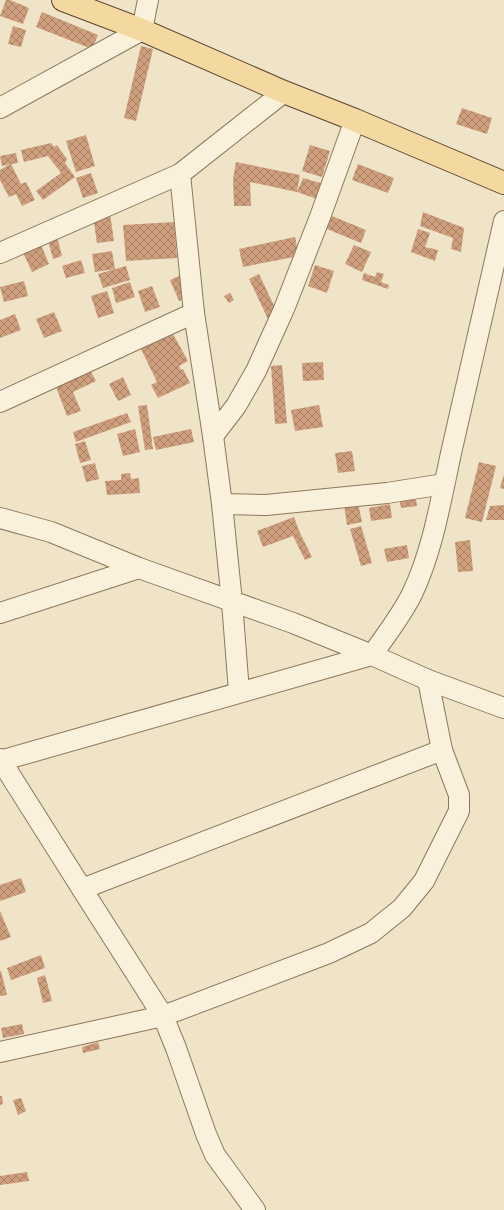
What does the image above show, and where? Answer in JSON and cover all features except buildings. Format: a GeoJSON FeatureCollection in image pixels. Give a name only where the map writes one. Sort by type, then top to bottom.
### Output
{"type":"FeatureCollection","features":[{"type":"Feature","properties":{"kind":"main road"},"geometry":{"type":"LineString","coordinates":[[62,0],[142,30],[284,92],[355,120],[504,183]]}},
{"type":"Feature","properties":{"kind":"street"},"geometry":{"type":"LineString","coordinates":[[0,108],[142,30],[148,0]]}},
{"type":"Feature","properties":{"kind":"street"},"geometry":{"type":"LineString","coordinates":[[0,253],[180,174],[284,92]]}},
{"type":"Feature","properties":{"kind":"street"},"geometry":{"type":"LineString","coordinates":[[213,436],[236,406],[256,371],[281,316],[320,217],[355,120]]}},
{"type":"Feature","properties":{"kind":"street"},"geometry":{"type":"LineString","coordinates":[[180,174],[194,313],[222,504],[239,692]]}},
{"type":"Feature","properties":{"kind":"street"},"geometry":{"type":"LineString","coordinates":[[255,1210],[215,1155],[163,1016],[0,760],[372,654],[399,615],[411,594],[420,574],[429,545],[440,508],[470,364],[504,221]]}},
{"type":"Feature","properties":{"kind":"street"},"geometry":{"type":"LineString","coordinates":[[0,402],[194,313]]}},
{"type":"Feature","properties":{"kind":"street"},"geometry":{"type":"LineString","coordinates":[[222,504],[266,505],[387,493],[444,484]]}},
{"type":"Feature","properties":{"kind":"street"},"geometry":{"type":"LineString","coordinates":[[0,518],[51,532],[139,568],[293,623],[372,654],[428,680],[504,708]]}},
{"type":"Feature","properties":{"kind":"street"},"geometry":{"type":"LineString","coordinates":[[0,613],[139,568]]}},
{"type":"Feature","properties":{"kind":"street"},"geometry":{"type":"LineString","coordinates":[[0,1052],[163,1016],[329,953],[371,933],[402,908],[424,881],[459,811],[459,795],[442,750],[428,680]]}},
{"type":"Feature","properties":{"kind":"street"},"geometry":{"type":"LineString","coordinates":[[82,889],[442,750]]}}]}
